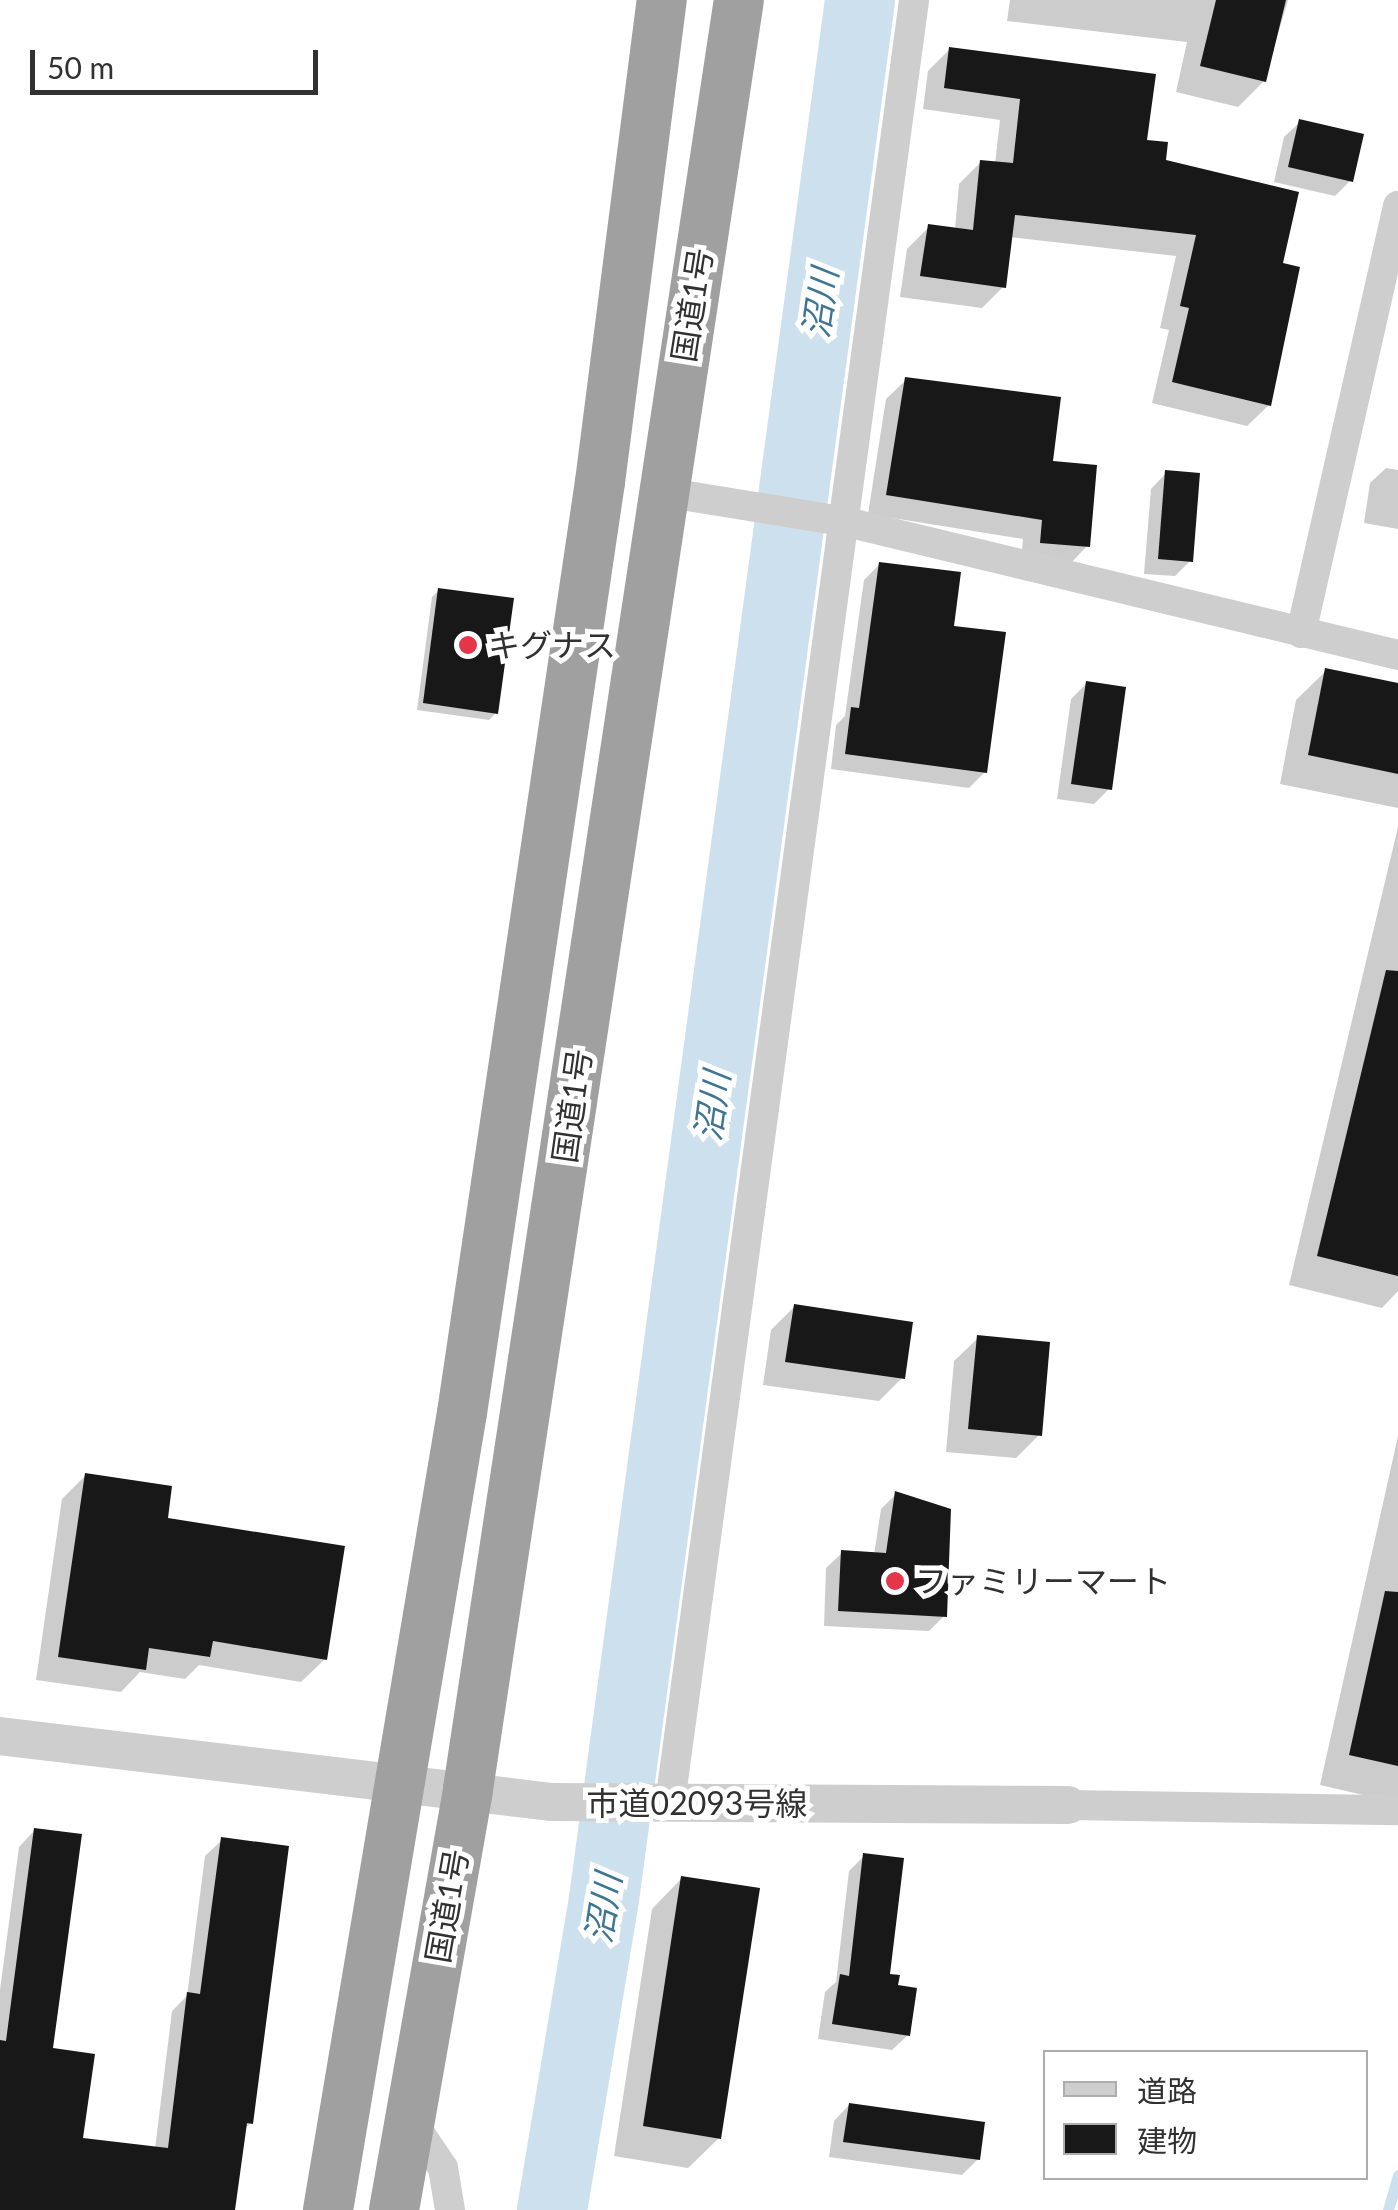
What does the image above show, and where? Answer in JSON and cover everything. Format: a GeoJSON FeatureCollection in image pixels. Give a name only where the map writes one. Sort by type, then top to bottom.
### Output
{"type":"FeatureCollection","features":[{"type":"Feature","properties":{"kind":"highway","name":"国道1号"},"geometry":{"type":"LineString","coordinates":[[328,2210],[404,1783],[597,502],[662,0]]}},
{"type":"Feature","properties":{"kind":"highway","name":"国道1号"},"geometry":{"type":"LineString","coordinates":[[394,2210],[468,1789],[738,0]]}},
{"type":"Feature","properties":{"kind":"street"},"geometry":{"type":"LineString","coordinates":[[664,1802],[836,519],[914,0]]}},
{"type":"Feature","properties":{"kind":"street"},"geometry":{"type":"LineString","coordinates":[[1302,633],[1398,206]]}},
{"type":"Feature","properties":{"kind":"street"},"geometry":{"type":"LineString","coordinates":[[663,492],[738,500],[836,519],[1398,655]]}},
{"type":"Feature","properties":{"kind":"street","name":"市道02093号線"},"geometry":{"type":"LineString","coordinates":[[0,1736],[552,1802],[1398,1810]]}},
{"type":"Feature","properties":{"kind":"street"},"geometry":{"type":"LineString","coordinates":[[410,2120],[443,2168],[450,2210]]}},
{"type":"Feature","properties":{"kind":"building"},"geometry":{"type":"Polygon","coordinates":[[[1216,0],[1286,0],[1266,82],[1200,66],[1216,0]]]}},
{"type":"Feature","properties":{"kind":"building"},"geometry":{"type":"Polygon","coordinates":[[[949,47],[1156,74],[1147,140],[1168,142],[1166,160],[1299,192],[1283,263],[1300,267],[1271,406],[1172,382],[1189,308],[1180,306],[1196,235],[1015,215],[1006,288],[920,276],[928,224],[973,230],[980,160],[1013,163],[1020,99],[944,88],[949,47]]]}},
{"type":"Feature","properties":{"kind":"building"},"geometry":{"type":"Polygon","coordinates":[[[1299,119],[1364,134],[1353,182],[1288,167],[1299,119]]]}},
{"type":"Feature","properties":{"kind":"building"},"geometry":{"type":"Polygon","coordinates":[[[905,377],[1061,397],[1053,461],[1097,465],[1090,547],[1040,543],[1042,520],[886,495],[905,377]]]}},
{"type":"Feature","properties":{"kind":"building"},"geometry":{"type":"Polygon","coordinates":[[[1165,470],[1200,473],[1193,562],[1158,559],[1165,470]]]}},
{"type":"Feature","properties":{"kind":"building"},"geometry":{"type":"Polygon","coordinates":[[[879,562],[961,572],[954,626],[1006,632],[987,773],[845,754],[851,707],[859,708],[879,562]]]}},
{"type":"Feature","properties":{"kind":"building"},"geometry":{"type":"Polygon","coordinates":[[[438,588],[514,598],[498,714],[423,703],[438,588]]]}},
{"type":"Feature","properties":{"kind":"building"},"geometry":{"type":"Polygon","coordinates":[[[1325,668],[1398,683],[1398,774],[1308,755],[1325,668]]]}},
{"type":"Feature","properties":{"kind":"building"},"geometry":{"type":"Polygon","coordinates":[[[1086,681],[1126,687],[1112,790],[1071,784],[1086,681]]]}},
{"type":"Feature","properties":{"kind":"building"},"geometry":{"type":"Polygon","coordinates":[[[1386,970],[1398,971],[1398,1276],[1317,1256],[1386,970]]]}},
{"type":"Feature","properties":{"kind":"building"},"geometry":{"type":"Polygon","coordinates":[[[794,1304],[913,1322],[905,1379],[785,1362],[794,1304]]]}},
{"type":"Feature","properties":{"kind":"building"},"geometry":{"type":"Polygon","coordinates":[[[977,1335],[1050,1342],[1042,1436],[968,1429],[977,1335]]]}},
{"type":"Feature","properties":{"kind":"building"},"geometry":{"type":"Polygon","coordinates":[[[85,1473],[172,1486],[168,1518],[345,1546],[327,1660],[213,1641],[210,1657],[149,1648],[146,1670],[58,1657],[85,1473]]]}},
{"type":"Feature","properties":{"kind":"building"},"geometry":{"type":"Polygon","coordinates":[[[895,1491],[951,1509],[947,1617],[838,1611],[841,1550],[886,1553],[895,1491]]]}},
{"type":"Feature","properties":{"kind":"building"},"geometry":{"type":"Polygon","coordinates":[[[1385,1591],[1398,1592],[1398,1766],[1349,1755],[1385,1591]]]}},
{"type":"Feature","properties":{"kind":"building"},"geometry":{"type":"Polygon","coordinates":[[[34,1828],[82,1834],[53,2048],[95,2054],[83,2138],[168,2148],[187,1992],[200,1994],[221,1837],[289,1846],[253,2124],[247,2123],[235,2210],[0,2210],[0,2040],[6,2041],[34,1828]]]}},
{"type":"Feature","properties":{"kind":"building"},"geometry":{"type":"Polygon","coordinates":[[[863,1853],[904,1858],[890,1974],[900,1975],[898,1985],[917,1988],[910,2036],[832,2024],[840,1974],[849,1976],[863,1853]]]}},
{"type":"Feature","properties":{"kind":"building"},"geometry":{"type":"Polygon","coordinates":[[[681,1876],[760,1888],[721,2139],[643,2126],[681,1876]]]}},
{"type":"Feature","properties":{"kind":"building"},"geometry":{"type":"Polygon","coordinates":[[[849,2103],[985,2122],[980,2160],[843,2142],[849,2103]]]}},
{"type":"Feature","properties":{"kind":"waterway","name":"沼川"},"geometry":{"type":"LineString","coordinates":[[552,2210],[604,1899],[860,0]]}},
{"type":"Feature","properties":{"kind":"waterway"},"geometry":{"type":"LineString","coordinates":[[1388,2210],[1398,2175]]}},
{"type":"Feature","properties":{"kind":"place","name":"キグナス"},"geometry":{"type":"Point","coordinates":[468,645]}},
{"type":"Feature","properties":{"kind":"place","name":"ファミリーマート"},"geometry":{"type":"Point","coordinates":[895,1581]}}]}
